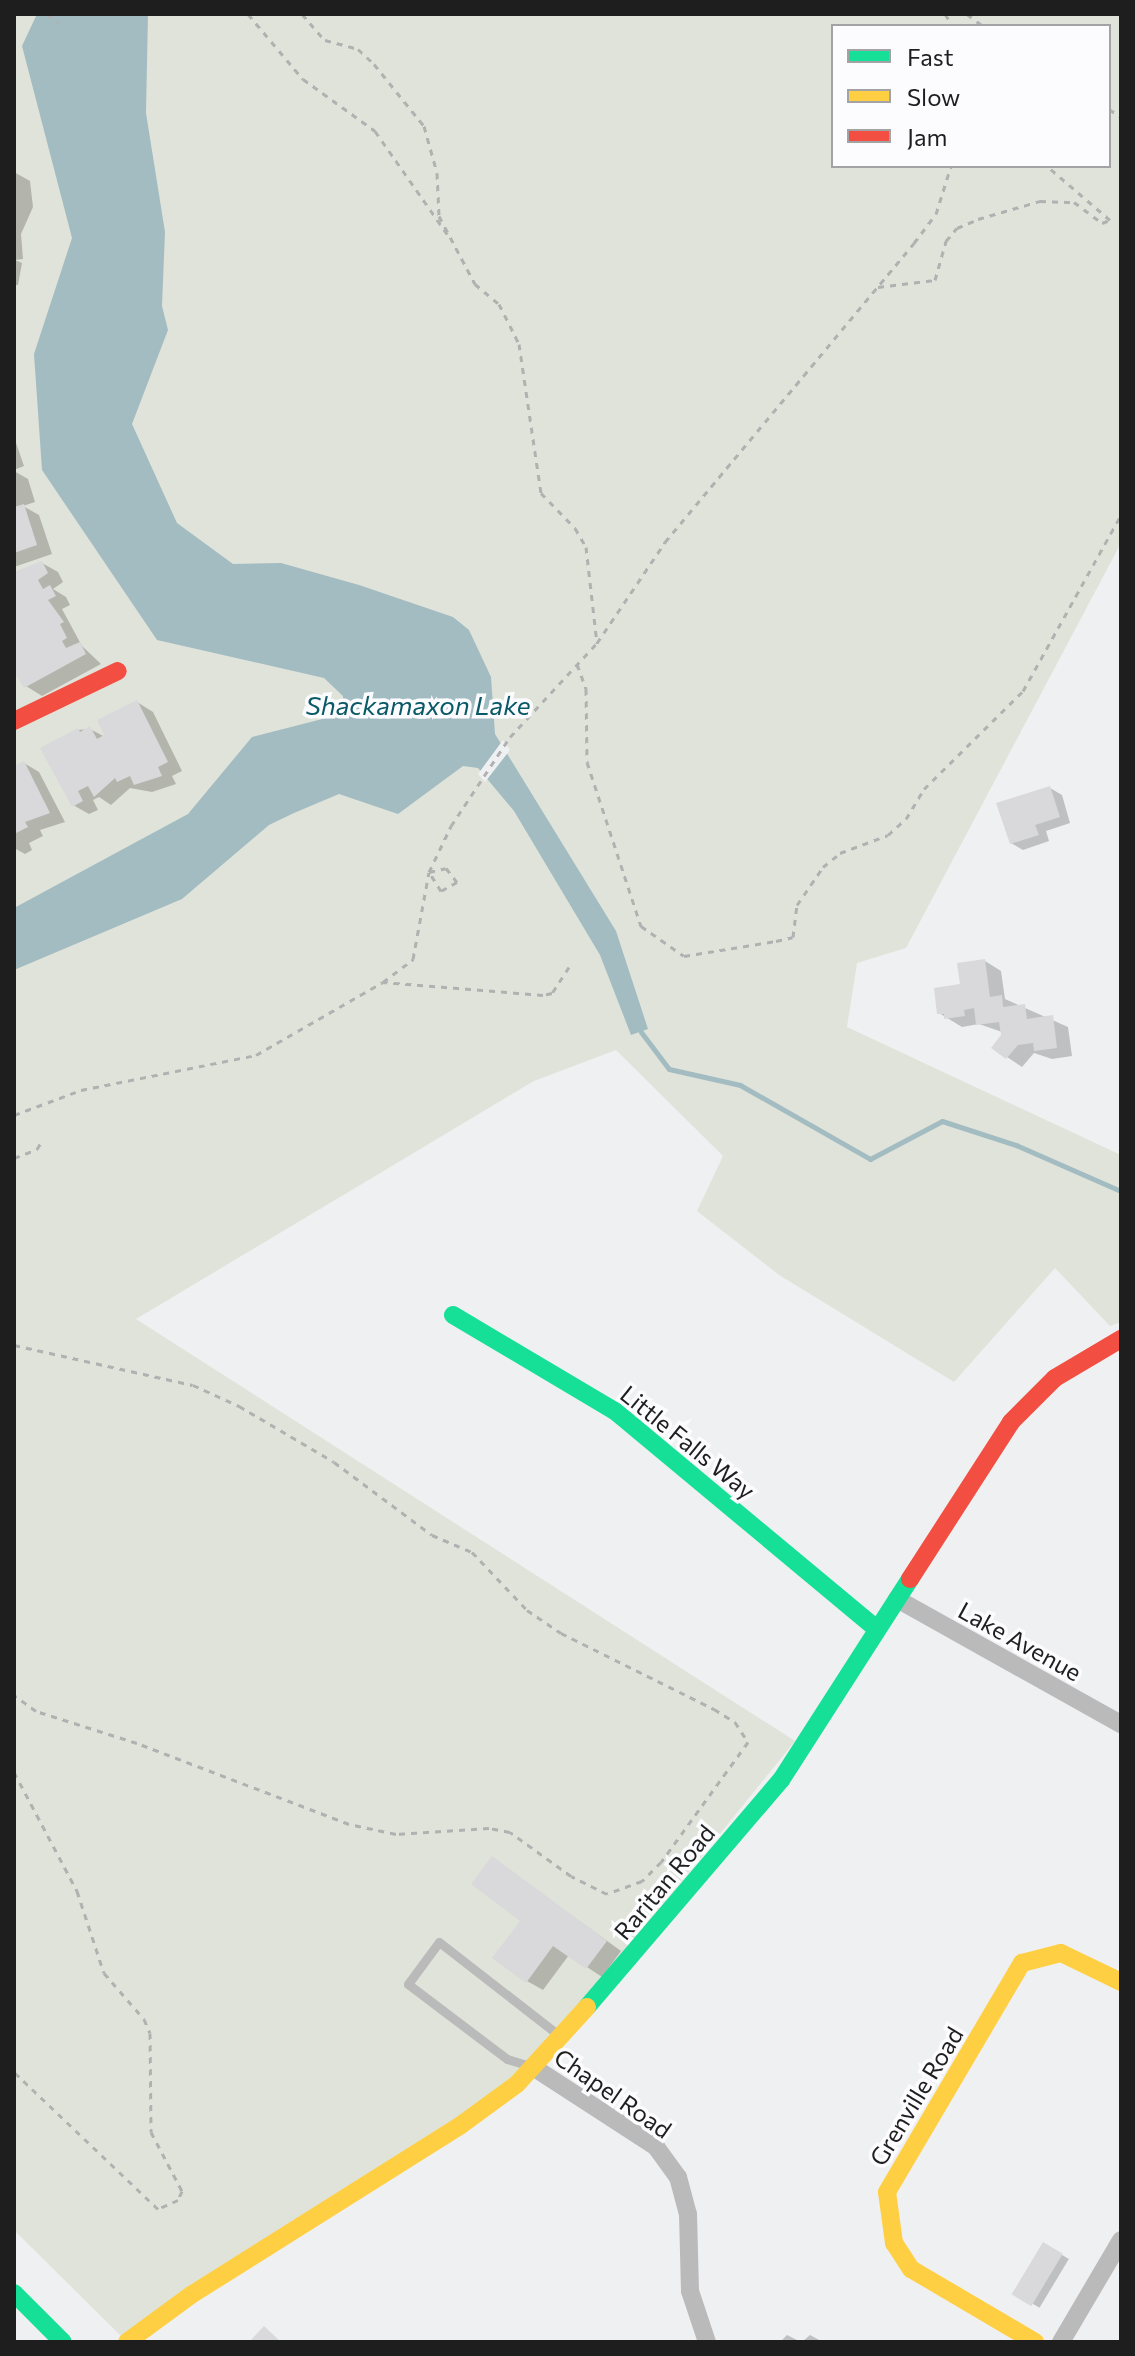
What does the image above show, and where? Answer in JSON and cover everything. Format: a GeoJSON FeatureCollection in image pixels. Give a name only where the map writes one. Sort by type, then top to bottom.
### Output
{"type":"FeatureCollection","features":[{"type":"Feature","properties":{"kind":"street"},"geometry":{"type":"LineString","coordinates":[[14,721],[118,671]]}},
{"type":"Feature","properties":{"kind":"street","name":"Little Falls Way"},"geometry":{"type":"LineString","coordinates":[[453,1315],[615,1411],[877,1629]]}},
{"type":"Feature","properties":{"kind":"street","name":"Raritan Road"},"geometry":{"type":"LineString","coordinates":[[127,2342],[191,2295],[461,2125],[533,2067],[781,1780],[1011,1422],[1055,1378],[1121,1339]]}},
{"type":"Feature","properties":{"kind":"street","name":"Lake Avenue"},"geometry":{"type":"LineString","coordinates":[[897,1599],[1121,1724]]}},
{"type":"Feature","properties":{"kind":"street","name":"Grenville Road"},"geometry":{"type":"LineString","coordinates":[[1035,2342],[911,2269],[894,2243],[887,2192],[1022,1963],[1061,1953],[1121,1982]]}},
{"type":"Feature","properties":{"kind":"street","name":"Chapel Road"},"geometry":{"type":"LineString","coordinates":[[533,2067],[656,2147],[678,2177],[688,2214],[690,2291],[707,2342]]}},
{"type":"Feature","properties":{"kind":"street"},"geometry":{"type":"LineString","coordinates":[[1061,2342],[1121,2240]]}},
{"type":"Feature","properties":{"kind":"street"},"geometry":{"type":"LineString","coordinates":[[14,2293],[63,2342]]}},
{"type":"Feature","properties":{"kind":"lane"},"geometry":{"type":"LineString","coordinates":[[533,2067],[507,2059],[408,1984],[439,1942],[561,2037]]}},
{"type":"Feature","properties":{"kind":"path"},"geometry":{"type":"LineString","coordinates":[[47,14],[58,22]]}},
{"type":"Feature","properties":{"kind":"path"},"geometry":{"type":"LineString","coordinates":[[248,14],[303,79],[375,131],[452,242]]}},
{"type":"Feature","properties":{"kind":"path"},"geometry":{"type":"LineString","coordinates":[[302,14],[325,40],[358,49],[410,104],[428,137],[439,216],[475,284],[499,304],[513,326],[541,493],[575,528],[586,547],[597,643]]}},
{"type":"Feature","properties":{"kind":"path"},"geometry":{"type":"LineString","coordinates":[[14,1115],[81,1090],[256,1055],[383,982],[413,959],[429,872],[451,826],[510,737],[597,643],[665,542],[936,214],[950,168]]}},
{"type":"Feature","properties":{"kind":"path"},"geometry":{"type":"LineString","coordinates":[[878,287],[935,280],[946,241],[957,228],[1040,201],[1074,202],[1102,223],[1110,220],[1049,168]]}},
{"type":"Feature","properties":{"kind":"path"},"geometry":{"type":"LineString","coordinates":[[577,664],[586,689],[587,762],[641,926],[684,956],[707,956],[784,939],[796,930],[804,889],[823,867],[840,853],[897,827],[924,789],[1023,691],[1121,515]]}},
{"type":"Feature","properties":{"kind":"path"},"geometry":{"type":"LineString","coordinates":[[446,868],[457,882],[441,891],[429,872],[446,868]]}},
{"type":"Feature","properties":{"kind":"path"},"geometry":{"type":"LineString","coordinates":[[383,982],[543,995],[552,993],[569,967]]}},
{"type":"Feature","properties":{"kind":"path"},"geometry":{"type":"LineString","coordinates":[[14,1158],[37,1149],[42,1141]]}},
{"type":"Feature","properties":{"kind":"path"},"geometry":{"type":"LineString","coordinates":[[14,1345],[193,1385],[239,1406],[334,1462],[432,1535],[472,1552],[538,1618],[714,1709],[735,1722],[748,1742],[661,1862],[642,1881],[607,1894],[571,1876],[510,1832],[489,1828],[396,1834],[349,1824],[137,1743],[36,1711],[14,1695]]}},
{"type":"Feature","properties":{"kind":"path"},"geometry":{"type":"LineString","coordinates":[[14,1772],[77,1891],[98,1943],[104,1973],[144,2019],[150,2033],[151,2132],[182,2191],[178,2200],[158,2209],[14,2072]]}},
{"type":"Feature","properties":{"kind":"shaded area"},"geometry":{"type":"Polygon","coordinates":[[[14,14],[1121,14],[1121,543],[906,948],[857,963],[847,1027],[1121,1155],[1121,1322],[1110,1326],[1055,1268],[954,1382],[779,1275],[697,1211],[723,1156],[616,1050],[534,1081],[136,1319],[795,1741],[504,2101],[126,2341],[14,2230],[14,14]]]}},
{"type":"Feature","properties":{"kind":"water","name":"Shackamaxon Lake"},"geometry":{"type":"Polygon","coordinates":[[[37,14],[148,14],[146,113],[165,232],[162,306],[168,330],[132,424],[177,523],[233,564],[281,563],[453,617],[469,630],[491,677],[495,734],[616,931],[648,1029],[631,1035],[600,955],[514,811],[478,768],[463,766],[398,814],[339,794],[294,813],[269,825],[182,899],[14,970],[14,908],[188,814],[252,737],[334,716],[343,706],[343,696],[324,678],[157,640],[42,470],[34,354],[72,238],[22,46],[37,14]]]}},
{"type":"Feature","properties":{"kind":"pier"},"geometry":{"type":"Polygon","coordinates":[[[503,740],[510,750],[485,782],[478,774],[503,740]]]}},
{"type":"Feature","properties":{"kind":"building"},"geometry":{"type":"Polygon","coordinates":[[[24,504],[37,545],[14,553],[14,507],[24,504]]]}},
{"type":"Feature","properties":{"kind":"building"},"geometry":{"type":"Polygon","coordinates":[[[42,561],[48,573],[38,580],[43,589],[50,585],[56,596],[48,600],[64,622],[60,624],[67,638],[62,641],[66,648],[80,642],[86,654],[24,688],[14,672],[14,572],[42,561]]]}},
{"type":"Feature","properties":{"kind":"building"},"geometry":{"type":"Polygon","coordinates":[[[137,700],[168,762],[158,767],[162,776],[134,785],[130,776],[117,782],[115,778],[94,797],[88,786],[78,791],[83,801],[72,807],[40,748],[78,728],[80,732],[90,726],[97,739],[104,735],[97,720],[137,700]]]}},
{"type":"Feature","properties":{"kind":"building"},"geometry":{"type":"Polygon","coordinates":[[[24,761],[50,813],[25,822],[28,827],[14,834],[14,766],[24,761]]]}},
{"type":"Feature","properties":{"kind":"building"},"geometry":{"type":"Polygon","coordinates":[[[1050,786],[1060,817],[1035,825],[1039,835],[1010,844],[996,803],[1050,786]]]}},
{"type":"Feature","properties":{"kind":"building"},"geometry":{"type":"Polygon","coordinates":[[[985,959],[990,997],[1002,995],[1003,1007],[1025,1004],[1027,1019],[1053,1015],[1057,1048],[1034,1051],[1033,1043],[1018,1045],[1006,1059],[991,1048],[1001,1035],[999,1022],[976,1025],[974,1008],[964,1010],[965,1016],[944,1019],[944,1014],[937,1014],[934,988],[960,984],[957,963],[985,959]]]}},
{"type":"Feature","properties":{"kind":"building"},"geometry":{"type":"Polygon","coordinates":[[[492,1856],[607,1941],[586,1969],[553,1946],[526,1983],[492,1958],[520,1921],[471,1884],[492,1856]]]}},
{"type":"Feature","properties":{"kind":"building"},"geometry":{"type":"Polygon","coordinates":[[[1043,2242],[1063,2254],[1031,2306],[1012,2294],[1043,2242]]]}},
{"type":"Feature","properties":{"kind":"building"},"geometry":{"type":"Polygon","coordinates":[[[264,2326],[281,2342],[249,2342],[264,2326]]]}},
{"type":"Feature","properties":{"kind":"waterway"},"geometry":{"type":"LineString","coordinates":[[641,1032],[669,1069],[740,1085],[870,1159],[942,1121],[1016,1145],[1121,1191]]}},
{"type":"Feature","properties":{"kind":"traffic: fast"},"geometry":{"type":"LineString","coordinates":[[453,1315],[615,1411],[877,1629]]}},
{"type":"Feature","properties":{"kind":"traffic: fast"},"geometry":{"type":"LineString","coordinates":[[587,2007],[781,1780],[910,1579]]}},
{"type":"Feature","properties":{"kind":"traffic: fast"},"geometry":{"type":"LineString","coordinates":[[14,2293],[63,2342]]}},
{"type":"Feature","properties":{"kind":"traffic: slow"},"geometry":{"type":"LineString","coordinates":[[1035,2342],[911,2269],[894,2243],[887,2192],[1022,1963],[1061,1953],[1121,1982]]}},
{"type":"Feature","properties":{"kind":"traffic: slow"},"geometry":{"type":"LineString","coordinates":[[127,2342],[191,2295],[461,2125],[517,2084],[587,2007]]}},
{"type":"Feature","properties":{"kind":"traffic: jam"},"geometry":{"type":"LineString","coordinates":[[14,721],[118,671]]}},
{"type":"Feature","properties":{"kind":"traffic: jam"},"geometry":{"type":"LineString","coordinates":[[910,1579],[1011,1422],[1055,1378],[1121,1339]]}}]}
